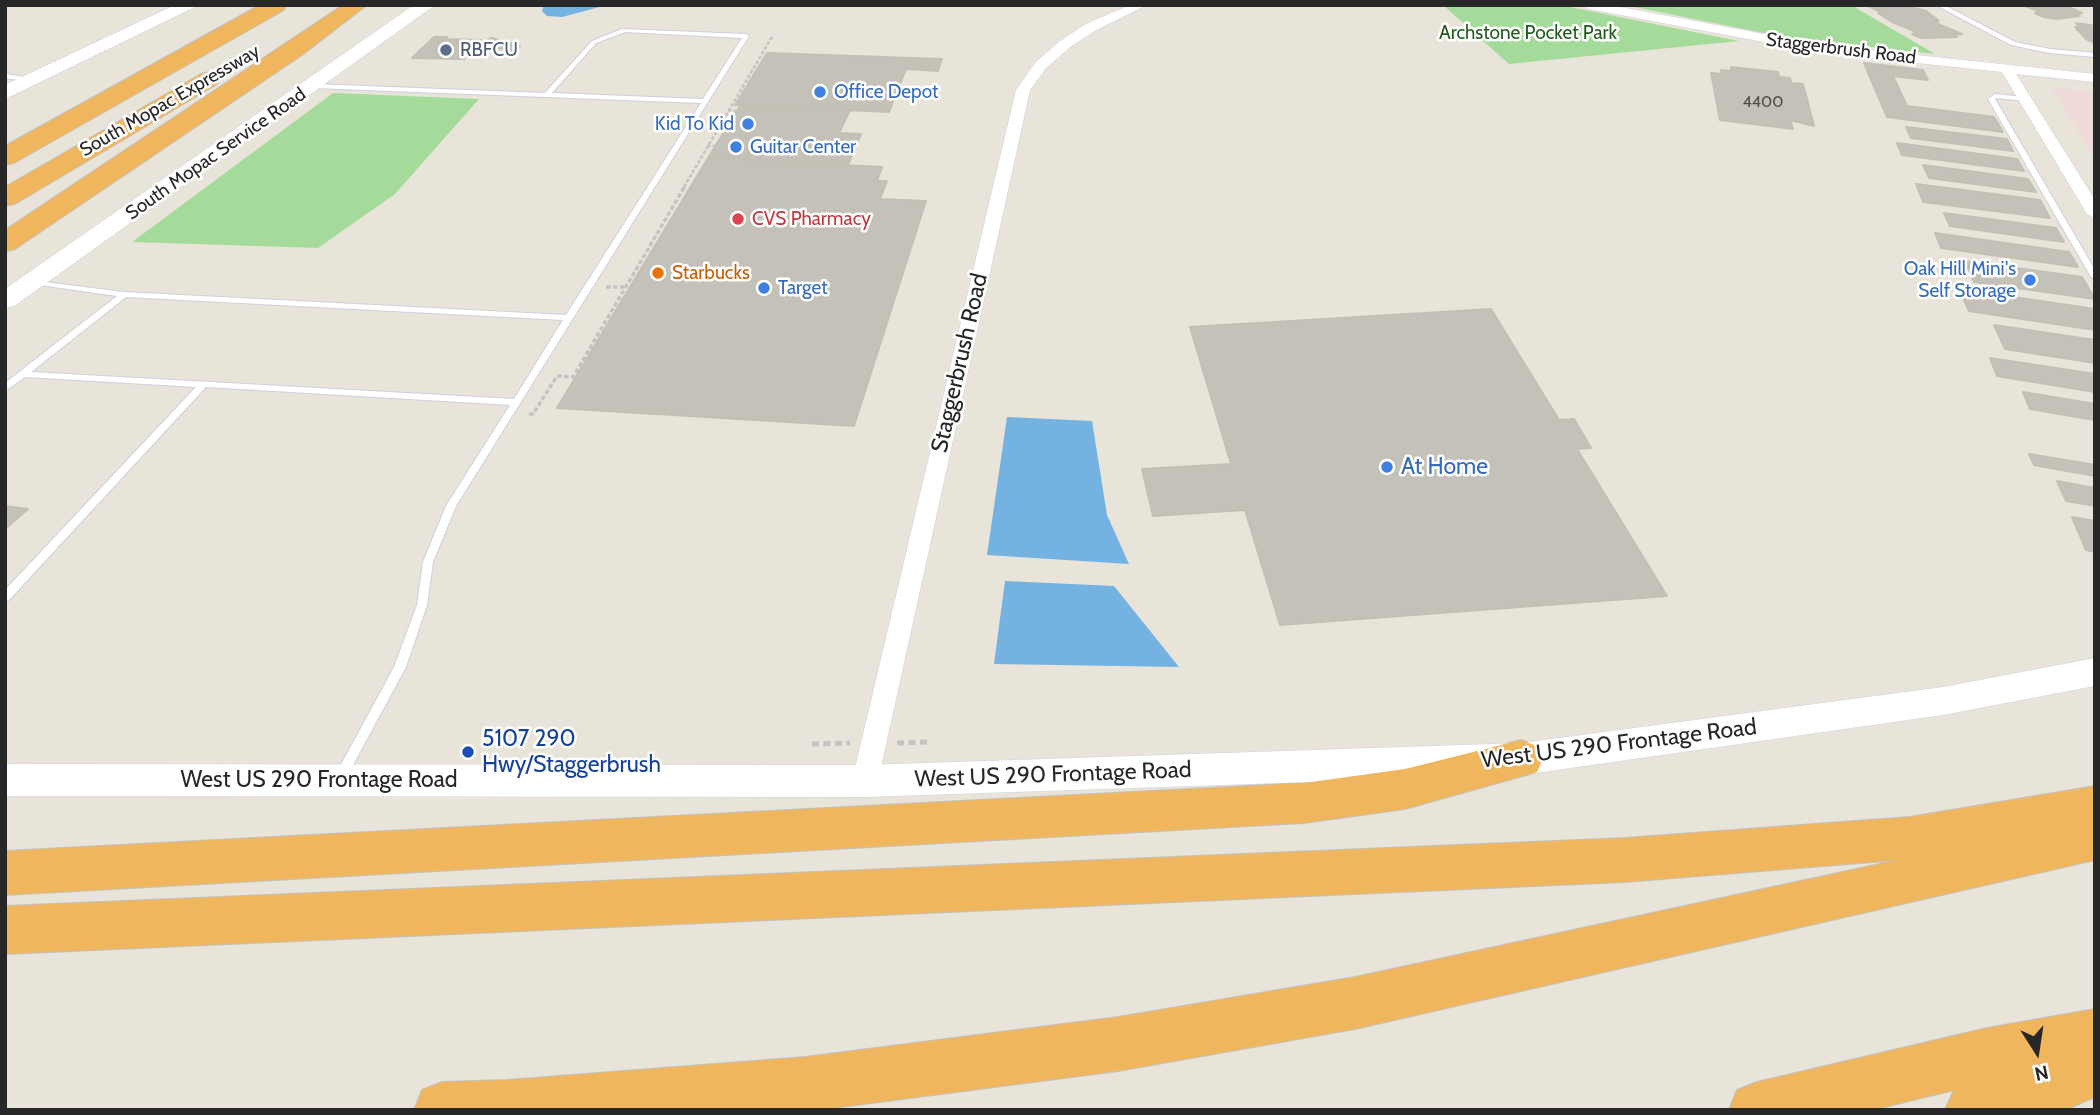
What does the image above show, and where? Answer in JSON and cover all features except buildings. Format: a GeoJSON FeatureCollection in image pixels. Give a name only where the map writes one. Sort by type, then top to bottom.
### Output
{"type":"FeatureCollection","features":[{"type":"Feature","properties":{"kind":"highway"},"geometry":{"type":"LineString","coordinates":[[55,104],[260,5]]}},
{"type":"Feature","properties":{"kind":"highway","name":"South Mopac Expressway"},"geometry":{"type":"LineString","coordinates":[[5,157],[276,5]]}},
{"type":"Feature","properties":{"kind":"highway","name":"South Mopac Expressway"},"geometry":{"type":"LineString","coordinates":[[5,198],[334,5]]}},
{"type":"Feature","properties":{"kind":"highway"},"geometry":{"type":"LineString","coordinates":[[17,235],[357,5]]}},
{"type":"Feature","properties":{"kind":"highway"},"geometry":{"type":"LineString","coordinates":[[5,873],[1304,803],[1405,789],[1521,759]]}},
{"type":"Feature","properties":{"kind":"highway"},"geometry":{"type":"LineString","coordinates":[[15,930],[1611,860],[1909,838],[2095,806]]}},
{"type":"Feature","properties":{"kind":"highway"},"geometry":{"type":"LineString","coordinates":[[1909,838],[2003,858]]}},
{"type":"Feature","properties":{"kind":"highway"},"geometry":{"type":"LineString","coordinates":[[442,1110],[507,1108],[805,1084],[1118,1044],[1355,1003],[2095,839]]}},
{"type":"Feature","properties":{"kind":"highway"},"geometry":{"type":"LineString","coordinates":[[1756,1110],[1987,1055],[2095,1036]]}},
{"type":"Feature","properties":{"kind":"highway"},"geometry":{"type":"LineString","coordinates":[[1973,1110],[2061,1084],[2095,1070]]}},
{"type":"Feature","properties":{"kind":"main road"},"geometry":{"type":"LineString","coordinates":[[5,93],[190,5]]}},
{"type":"Feature","properties":{"kind":"main road","name":"South Mopac Service Road"},"geometry":{"type":"LineString","coordinates":[[5,301],[426,5]]}},
{"type":"Feature","properties":{"kind":"main road","name":"West US 290 Frontage Road"},"geometry":{"type":"LineString","coordinates":[[5,780],[865,780],[1521,759],[1943,701],[2095,673]]}},
{"type":"Feature","properties":{"kind":"street","name":"Staggerbrush Road"},"geometry":{"type":"LineString","coordinates":[[865,780],[1023,90],[1041,65],[1065,44],[1109,18],[1141,5]]}},
{"type":"Feature","properties":{"kind":"street","name":"Staggerbrush Road"},"geometry":{"type":"LineString","coordinates":[[1590,5],[1798,45],[2095,78]]}},
{"type":"Feature","properties":{"kind":"street"},"geometry":{"type":"LineString","coordinates":[[2006,68],[2095,214]]}},
{"type":"Feature","properties":{"kind":"lane"},"geometry":{"type":"LineString","coordinates":[[1939,5],[2013,44],[2095,55]]}},
{"type":"Feature","properties":{"kind":"lane"},"geometry":{"type":"LineString","coordinates":[[340,780],[400,667],[422,605],[428,562],[451,506],[746,36],[624,30],[594,41],[547,95]]}},
{"type":"Feature","properties":{"kind":"lane"},"geometry":{"type":"LineString","coordinates":[[5,76],[34,80]]}},
{"type":"Feature","properties":{"kind":"lane"},"geometry":{"type":"LineString","coordinates":[[313,86],[704,101]]}},
{"type":"Feature","properties":{"kind":"lane"},"geometry":{"type":"LineString","coordinates":[[2025,99],[1996,96],[1991,99],[2095,276]]}},
{"type":"Feature","properties":{"kind":"lane"},"geometry":{"type":"LineString","coordinates":[[32,282],[124,294],[568,318]]}},
{"type":"Feature","properties":{"kind":"lane"},"geometry":{"type":"LineString","coordinates":[[5,388],[124,294]]}},
{"type":"Feature","properties":{"kind":"lane"},"geometry":{"type":"LineString","coordinates":[[24,374],[515,402]]}},
{"type":"Feature","properties":{"kind":"lane"},"geometry":{"type":"LineString","coordinates":[[5,597],[202,386]]}},
{"type":"Feature","properties":{"kind":"path"},"geometry":{"type":"LineString","coordinates":[[508,413],[533,414],[557,376],[573,377],[773,35]]}},
{"type":"Feature","properties":{"kind":"path"},"geometry":{"type":"LineString","coordinates":[[728,110],[737,111]]}},
{"type":"Feature","properties":{"kind":"path"},"geometry":{"type":"LineString","coordinates":[[720,123],[729,123]]}},
{"type":"Feature","properties":{"kind":"path"},"geometry":{"type":"LineString","coordinates":[[707,146],[716,146]]}},
{"type":"Feature","properties":{"kind":"path"},"geometry":{"type":"LineString","coordinates":[[649,243],[656,244]]}},
{"type":"Feature","properties":{"kind":"path"},"geometry":{"type":"LineString","coordinates":[[605,286],[624,287]]}},
{"type":"Feature","properties":{"kind":"shaded area"},"geometry":{"type":"Polygon","coordinates":[[[2051,87],[2095,92],[2095,160],[2051,87]]]}},
{"type":"Feature","properties":{"kind":"green space","name":"Archstone Pocket Park"},"geometry":{"type":"Polygon","coordinates":[[[1443,5],[1560,5],[1739,41],[1509,64],[1443,5]]]}},
{"type":"Feature","properties":{"kind":"green space"},"geometry":{"type":"Polygon","coordinates":[[[1624,5],[1851,5],[1935,54],[1789,38],[1624,5]]]}},
{"type":"Feature","properties":{"kind":"green space"},"geometry":{"type":"Polygon","coordinates":[[[333,93],[479,99],[395,194],[318,248],[132,242],[333,93]]]}},
{"type":"Feature","properties":{"kind":"water"},"geometry":{"type":"Polygon","coordinates":[[[544,5],[607,5],[562,17],[547,16],[542,11],[544,5]]]}},
{"type":"Feature","properties":{"kind":"water"},"geometry":{"type":"Polygon","coordinates":[[[1007,417],[1092,421],[1107,515],[1129,564],[987,555],[1007,417]]]}},
{"type":"Feature","properties":{"kind":"water"},"geometry":{"type":"Polygon","coordinates":[[[1005,581],[1114,586],[1179,667],[994,664],[1005,581]]]}},
{"type":"Feature","properties":{"kind":"place","name":"RBFCU"},"geometry":{"type":"Point","coordinates":[446,50]}},
{"type":"Feature","properties":{"kind":"place","name":"Office Depot"},"geometry":{"type":"Point","coordinates":[820,92]}},
{"type":"Feature","properties":{"kind":"place","name":"Kid To Kid"},"geometry":{"type":"Point","coordinates":[748,124]}},
{"type":"Feature","properties":{"kind":"place","name":"Guitar Center"},"geometry":{"type":"Point","coordinates":[736,147]}},
{"type":"Feature","properties":{"kind":"place","name":"CVS Pharmacy"},"geometry":{"type":"Point","coordinates":[738,219]}},
{"type":"Feature","properties":{"kind":"place","name":"Starbucks"},"geometry":{"type":"Point","coordinates":[658,273]}},
{"type":"Feature","properties":{"kind":"place","name":"Oak Hill Mini's Self Storage"},"geometry":{"type":"Point","coordinates":[2030,280]}},
{"type":"Feature","properties":{"kind":"place","name":"Target"},"geometry":{"type":"Point","coordinates":[764,288]}},
{"type":"Feature","properties":{"kind":"place","name":"At Home"},"geometry":{"type":"Point","coordinates":[1387,467]}},
{"type":"Feature","properties":{"kind":"place","name":"5107 290 Hwy/Staggerbrush"},"geometry":{"type":"Point","coordinates":[468,752]}}]}
